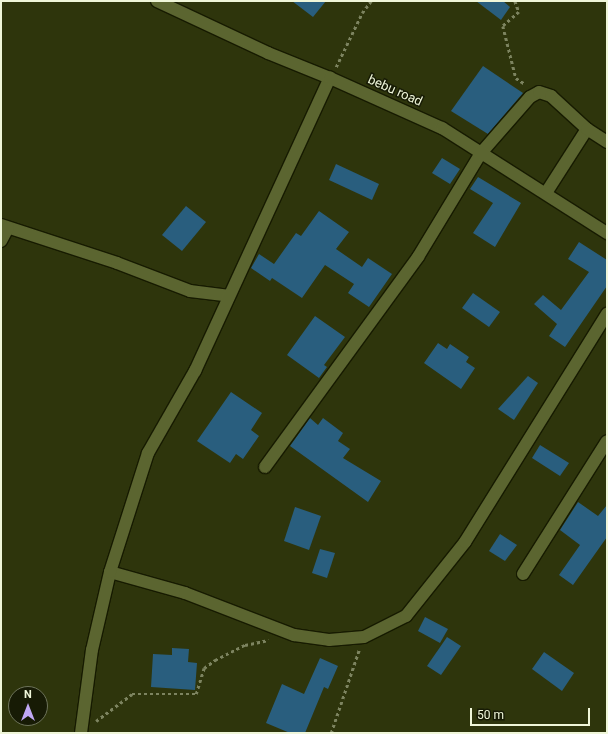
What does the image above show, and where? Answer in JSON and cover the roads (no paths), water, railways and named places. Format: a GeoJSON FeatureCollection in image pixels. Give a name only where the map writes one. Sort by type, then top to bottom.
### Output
{"type":"FeatureCollection","features":[{"type":"Feature","properties":{"kind":"street","name":"bebu road"},"geometry":{"type":"LineString","coordinates":[[162,2],[268,53],[330,78],[442,128],[607,233]]}},
{"type":"Feature","properties":{"kind":"street"},"geometry":{"type":"LineString","coordinates":[[81,733],[92,650],[110,572],[148,453],[194,371],[228,296],[274,203],[330,78]]}},
{"type":"Feature","properties":{"kind":"street"},"geometry":{"type":"LineString","coordinates":[[265,467],[418,257],[481,153],[517,111],[539,92],[552,96],[587,128],[607,142]]}},
{"type":"Feature","properties":{"kind":"street"},"geometry":{"type":"LineString","coordinates":[[546,193],[587,128]]}},
{"type":"Feature","properties":{"kind":"street"},"geometry":{"type":"LineString","coordinates":[[1,241],[4,226],[109,260],[190,291],[228,296]]}},
{"type":"Feature","properties":{"kind":"street"},"geometry":{"type":"LineString","coordinates":[[110,572],[185,593],[294,635],[329,640],[364,637],[406,616],[465,542],[607,314]]}},
{"type":"Feature","properties":{"kind":"street"},"geometry":{"type":"LineString","coordinates":[[523,574],[607,442]]}}]}
